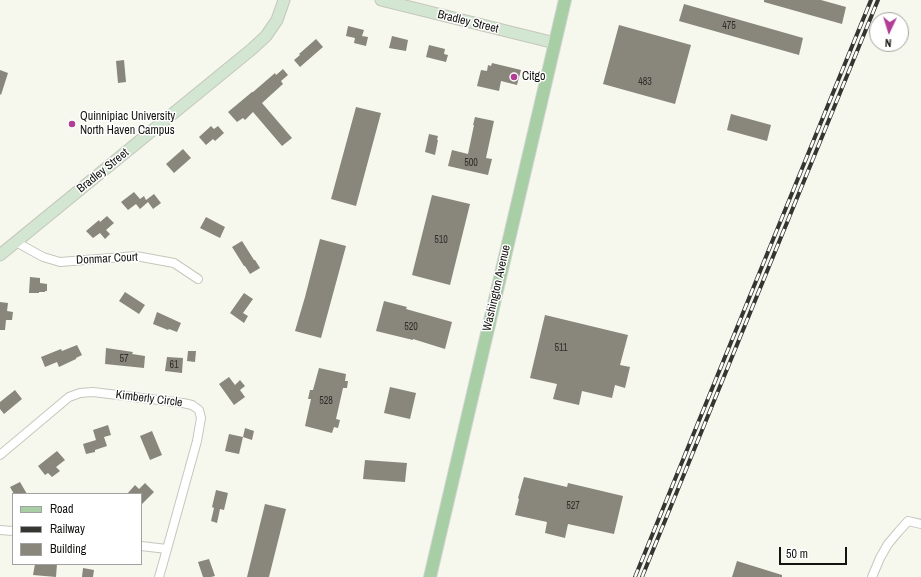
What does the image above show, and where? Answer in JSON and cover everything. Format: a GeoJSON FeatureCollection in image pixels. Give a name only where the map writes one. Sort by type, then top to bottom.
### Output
{"type":"FeatureCollection","features":[{"type":"Feature","properties":{"kind":"main road","name":"Washington Avenue"},"geometry":{"type":"LineString","coordinates":[[430,577],[565,0]]}},
{"type":"Feature","properties":{"kind":"street","name":"Bradley Street"},"geometry":{"type":"LineString","coordinates":[[0,255],[252,49],[266,36],[276,20],[284,0]]}},
{"type":"Feature","properties":{"kind":"street","name":"Bradley Street"},"geometry":{"type":"LineString","coordinates":[[389,1],[555,43]]}},
{"type":"Feature","properties":{"kind":"street","name":"Donmar Court"},"geometry":{"type":"LineString","coordinates":[[16,242],[43,257],[60,262],[136,256],[174,263],[198,279]]}},
{"type":"Feature","properties":{"kind":"street","name":"Kimberly Circle"},"geometry":{"type":"LineString","coordinates":[[0,455],[70,397],[80,393],[93,392],[183,402],[192,405],[199,410],[200,418],[197,441],[159,577]]}},
{"type":"Feature","properties":{"kind":"street"},"geometry":{"type":"LineString","coordinates":[[872,577],[888,544],[899,530],[908,521],[921,524]]}},
{"type":"Feature","properties":{"kind":"street"},"geometry":{"type":"LineString","coordinates":[[0,530],[12,531]]}},
{"type":"Feature","properties":{"kind":"street"},"geometry":{"type":"LineString","coordinates":[[142,546],[166,549]]}},
{"type":"Feature","properties":{"kind":"building"},"geometry":{"type":"Polygon","coordinates":[[[764,0],[821,0],[846,7],[842,24],[764,2],[764,0]]]}},
{"type":"Feature","properties":{"kind":"building"},"geometry":{"type":"Polygon","coordinates":[[[684,4],[803,38],[799,55],[679,21],[684,4]]]}},
{"type":"Feature","properties":{"kind":"building"},"geometry":{"type":"Polygon","coordinates":[[[619,25],[691,45],[675,104],[603,84],[619,25]]]}},
{"type":"Feature","properties":{"kind":"building"},"geometry":{"type":"Polygon","coordinates":[[[348,26],[364,30],[362,36],[368,37],[366,46],[354,43],[355,38],[346,36],[348,26]]]}},
{"type":"Feature","properties":{"kind":"building"},"geometry":{"type":"Polygon","coordinates":[[[392,36],[408,40],[406,51],[389,48],[392,36]]]}},
{"type":"Feature","properties":{"kind":"building"},"geometry":{"type":"Polygon","coordinates":[[[316,39],[323,47],[300,67],[294,60],[316,39]]]}},
{"type":"Feature","properties":{"kind":"building"},"geometry":{"type":"Polygon","coordinates":[[[429,45],[445,49],[444,54],[448,55],[446,62],[426,57],[429,45]]]}},
{"type":"Feature","properties":{"kind":"building"},"geometry":{"type":"Polygon","coordinates":[[[124,60],[126,82],[118,83],[116,61],[124,60]]]}},
{"type":"Feature","properties":{"kind":"building"},"geometry":{"type":"Polygon","coordinates":[[[492,63],[521,70],[517,85],[501,81],[499,91],[477,86],[481,70],[487,71],[488,65],[491,66],[492,63]]]}},
{"type":"Feature","properties":{"kind":"building"},"geometry":{"type":"Polygon","coordinates":[[[283,69],[288,75],[281,81],[283,84],[262,103],[292,138],[282,146],[253,112],[245,120],[243,118],[237,122],[228,112],[275,73],[276,75],[283,69]]]}},
{"type":"Feature","properties":{"kind":"building"},"geometry":{"type":"Polygon","coordinates":[[[0,70],[8,73],[1,95],[0,94],[0,70]]]}},
{"type":"Feature","properties":{"kind":"building"},"geometry":{"type":"Polygon","coordinates":[[[356,107],[381,113],[356,206],[331,199],[356,107]]]}},
{"type":"Feature","properties":{"kind":"building"},"geometry":{"type":"Polygon","coordinates":[[[731,114],[771,125],[767,141],[727,130],[731,114]]]}},
{"type":"Feature","properties":{"kind":"building"},"geometry":{"type":"Polygon","coordinates":[[[475,117],[494,121],[486,158],[492,159],[488,175],[448,166],[452,150],[468,154],[475,117]]]}},
{"type":"Feature","properties":{"kind":"building"},"geometry":{"type":"Polygon","coordinates":[[[211,126],[214,129],[218,126],[224,133],[215,141],[213,139],[206,145],[199,137],[211,126]]]}},
{"type":"Feature","properties":{"kind":"building"},"geometry":{"type":"Polygon","coordinates":[[[429,134],[438,136],[435,155],[425,152],[429,134]]]}},
{"type":"Feature","properties":{"kind":"building"},"geometry":{"type":"Polygon","coordinates":[[[183,149],[191,158],[174,173],[166,164],[183,149]]]}},
{"type":"Feature","properties":{"kind":"building"},"geometry":{"type":"Polygon","coordinates":[[[134,192],[140,199],[144,196],[146,200],[154,194],[161,203],[153,209],[148,202],[140,209],[136,204],[128,210],[121,202],[134,192]]]}},
{"type":"Feature","properties":{"kind":"building"},"geometry":{"type":"Polygon","coordinates":[[[432,195],[470,204],[450,285],[412,275],[432,195]]]}},
{"type":"Feature","properties":{"kind":"building"},"geometry":{"type":"Polygon","coordinates":[[[107,216],[114,223],[106,230],[110,234],[105,239],[100,233],[93,238],[86,231],[99,220],[100,222],[107,216]]]}},
{"type":"Feature","properties":{"kind":"building"},"geometry":{"type":"Polygon","coordinates":[[[206,217],[225,227],[220,238],[200,228],[206,217]]]}},
{"type":"Feature","properties":{"kind":"building"},"geometry":{"type":"Polygon","coordinates":[[[320,239],[346,246],[321,338],[295,331],[320,239]]]}},
{"type":"Feature","properties":{"kind":"building"},"geometry":{"type":"Polygon","coordinates":[[[242,241],[260,268],[250,274],[232,247],[242,241]]]}},
{"type":"Feature","properties":{"kind":"building"},"geometry":{"type":"Polygon","coordinates":[[[30,277],[40,278],[40,283],[47,284],[47,291],[29,293],[30,277]]]}},
{"type":"Feature","properties":{"kind":"building"},"geometry":{"type":"Polygon","coordinates":[[[125,292],[145,305],[139,314],[119,301],[125,292]]]}},
{"type":"Feature","properties":{"kind":"building"},"geometry":{"type":"Polygon","coordinates":[[[244,293],[253,299],[243,313],[248,316],[244,323],[230,313],[244,293]]]}},
{"type":"Feature","properties":{"kind":"building"},"geometry":{"type":"Polygon","coordinates":[[[384,301],[452,322],[445,349],[413,339],[376,331],[384,301]]]}},
{"type":"Feature","properties":{"kind":"building"},"geometry":{"type":"Polygon","coordinates":[[[0,302],[8,303],[7,311],[13,312],[12,320],[6,320],[5,330],[0,330],[0,302]]]}},
{"type":"Feature","properties":{"kind":"building"},"geometry":{"type":"Polygon","coordinates":[[[157,312],[181,323],[177,332],[153,324],[157,312]]]}},
{"type":"Feature","properties":{"kind":"building"},"geometry":{"type":"Polygon","coordinates":[[[545,315],[628,335],[620,365],[630,367],[625,388],[615,385],[612,398],[582,391],[579,405],[553,399],[557,384],[530,378],[545,315]]]}},
{"type":"Feature","properties":{"kind":"building"},"geometry":{"type":"Polygon","coordinates":[[[77,345],[82,355],[59,367],[57,362],[45,367],[41,357],[61,349],[62,351],[77,345]]]}},
{"type":"Feature","properties":{"kind":"building"},"geometry":{"type":"Polygon","coordinates":[[[106,348],[133,352],[132,354],[145,356],[144,368],[105,364],[106,348]]]}},
{"type":"Feature","properties":{"kind":"building"},"geometry":{"type":"Polygon","coordinates":[[[188,351],[196,351],[195,362],[187,361],[188,351]]]}},
{"type":"Feature","properties":{"kind":"building"},"geometry":{"type":"Polygon","coordinates":[[[167,357],[183,358],[182,373],[165,371],[167,357]]]}},
{"type":"Feature","properties":{"kind":"building"},"geometry":{"type":"Polygon","coordinates":[[[319,368],[346,374],[345,381],[348,381],[347,388],[343,388],[336,419],[340,420],[338,428],[334,427],[332,433],[305,426],[311,399],[308,399],[310,390],[313,390],[319,368]]]}},
{"type":"Feature","properties":{"kind":"building"},"geometry":{"type":"Polygon","coordinates":[[[229,377],[235,385],[240,380],[245,386],[240,390],[245,397],[234,405],[219,384],[229,377]]]}},
{"type":"Feature","properties":{"kind":"building"},"geometry":{"type":"Polygon","coordinates":[[[390,387],[416,393],[410,419],[384,413],[390,387]]]}},
{"type":"Feature","properties":{"kind":"building"},"geometry":{"type":"Polygon","coordinates":[[[15,390],[22,399],[4,414],[0,409],[0,402],[15,390]]]}},
{"type":"Feature","properties":{"kind":"building"},"geometry":{"type":"Polygon","coordinates":[[[108,425],[111,435],[104,437],[107,446],[95,450],[95,452],[86,454],[83,444],[96,440],[93,430],[108,425]]]}},
{"type":"Feature","properties":{"kind":"building"},"geometry":{"type":"Polygon","coordinates":[[[245,428],[254,431],[252,440],[243,437],[245,428]]]}},
{"type":"Feature","properties":{"kind":"building"},"geometry":{"type":"Polygon","coordinates":[[[152,431],[162,455],[150,460],[140,436],[152,431]]]}},
{"type":"Feature","properties":{"kind":"building"},"geometry":{"type":"Polygon","coordinates":[[[229,434],[243,437],[239,454],[225,451],[229,434]]]}},
{"type":"Feature","properties":{"kind":"building"},"geometry":{"type":"Polygon","coordinates":[[[57,451],[65,460],[56,467],[60,471],[52,477],[48,473],[45,475],[38,466],[57,451]]]}},
{"type":"Feature","properties":{"kind":"building"},"geometry":{"type":"Polygon","coordinates":[[[365,460],[407,463],[405,482],[363,479],[365,460]]]}},
{"type":"Feature","properties":{"kind":"building"},"geometry":{"type":"Polygon","coordinates":[[[524,477],[567,487],[568,483],[623,496],[614,534],[568,524],[565,538],[545,533],[547,522],[515,515],[524,477]]]}},
{"type":"Feature","properties":{"kind":"building"},"geometry":{"type":"Polygon","coordinates":[[[20,482],[26,493],[13,493],[10,487],[20,482]]]}},
{"type":"Feature","properties":{"kind":"building"},"geometry":{"type":"Polygon","coordinates":[[[145,483],[154,492],[142,504],[142,493],[128,493],[135,485],[139,489],[145,483]]]}},
{"type":"Feature","properties":{"kind":"building"},"geometry":{"type":"Polygon","coordinates":[[[216,490],[228,493],[224,510],[220,509],[217,523],[211,521],[214,508],[212,507],[216,490]]]}},
{"type":"Feature","properties":{"kind":"building"},"geometry":{"type":"Polygon","coordinates":[[[265,504],[286,509],[269,577],[247,577],[265,504]]]}},
{"type":"Feature","properties":{"kind":"building"},"geometry":{"type":"Polygon","coordinates":[[[209,559],[215,576],[203,577],[198,562],[209,559]]]}},
{"type":"Feature","properties":{"kind":"building"},"geometry":{"type":"Polygon","coordinates":[[[737,561],[782,575],[782,577],[732,577],[737,561]]]}},
{"type":"Feature","properties":{"kind":"building"},"geometry":{"type":"Polygon","coordinates":[[[35,565],[57,565],[56,577],[33,575],[35,565]]]}},
{"type":"Feature","properties":{"kind":"building"},"geometry":{"type":"Polygon","coordinates":[[[83,568],[94,570],[93,577],[82,577],[83,568]]]}},
{"type":"Feature","properties":{"kind":"railway"},"geometry":{"type":"LineString","coordinates":[[635,577],[871,0]]}},
{"type":"Feature","properties":{"kind":"railway"},"geometry":{"type":"LineString","coordinates":[[642,577],[878,0]]}},
{"type":"Feature","properties":{"kind":"place","name":"Citgo"},"geometry":{"type":"Point","coordinates":[514,77]}},
{"type":"Feature","properties":{"kind":"place","name":"Quinnipiac University North Haven Campus"},"geometry":{"type":"Point","coordinates":[72,124]}}]}
